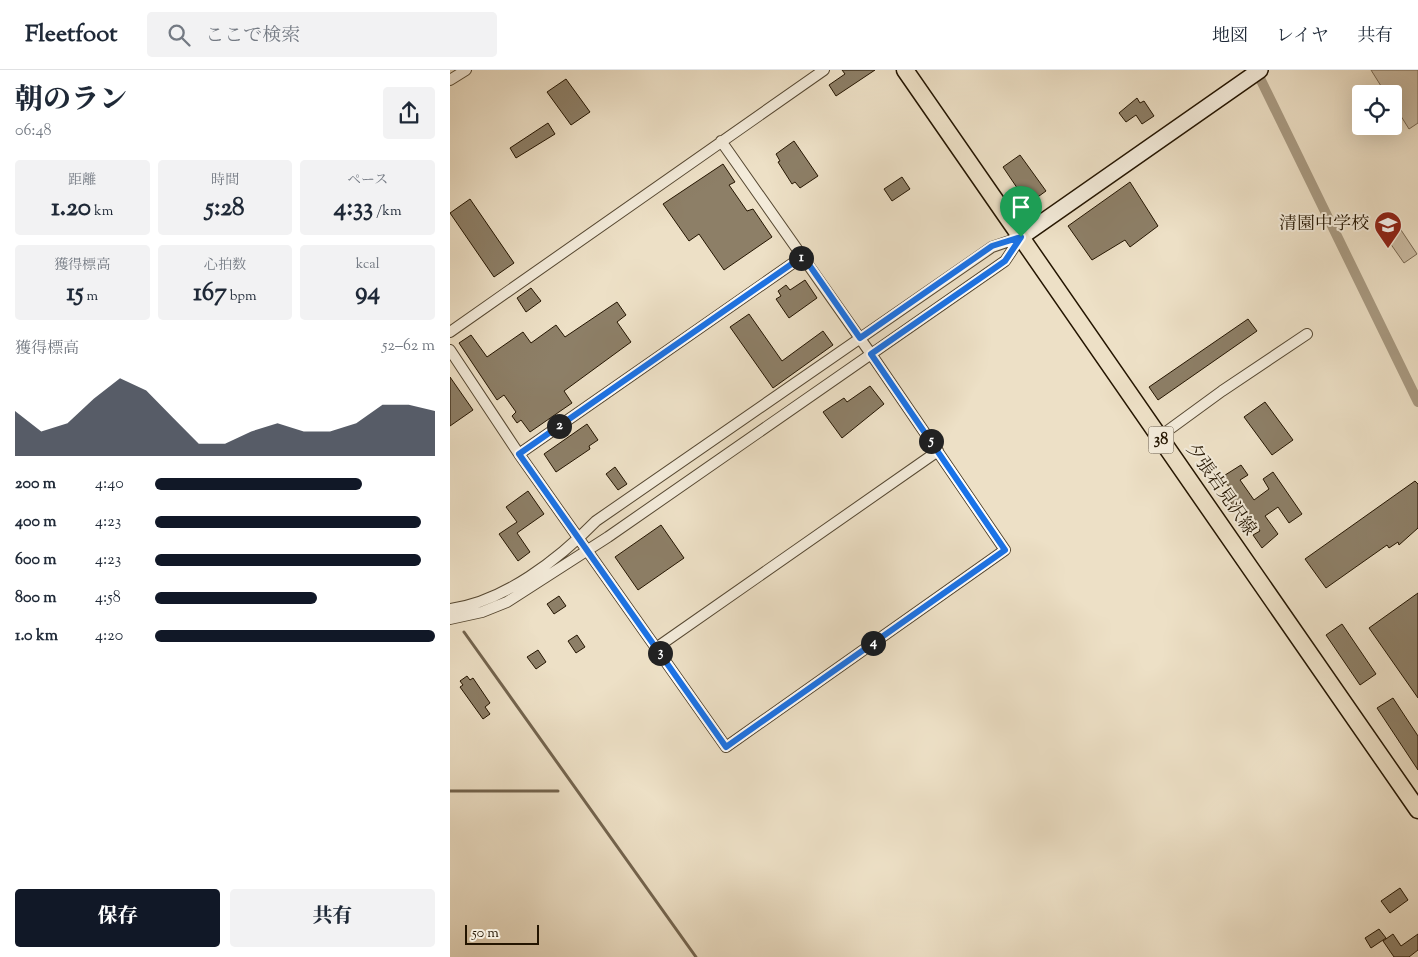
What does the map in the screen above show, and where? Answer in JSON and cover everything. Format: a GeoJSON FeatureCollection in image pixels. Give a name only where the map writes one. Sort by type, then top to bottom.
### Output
{"type":"FeatureCollection","features":[{"type":"Feature","properties":{"kind":"main road","name":"夕張岩見沢線"},"geometry":{"type":"LineString","coordinates":[[905,70],[1418,810]]}},
{"type":"Feature","properties":{"kind":"street"},"geometry":{"type":"LineString","coordinates":[[450,80],[466,70]]}},
{"type":"Feature","properties":{"kind":"street"},"geometry":{"type":"LineString","coordinates":[[450,332],[824,70]]}},
{"type":"Feature","properties":{"kind":"street"},"geometry":{"type":"LineString","coordinates":[[450,609],[479,603],[507,590],[579,539],[596,521],[992,246],[1021,237],[1255,74]]}},
{"type":"Feature","properties":{"kind":"street"},"geometry":{"type":"LineString","coordinates":[[450,350],[519,454],[726,747],[1005,550],[860,338],[721,141]]}},
{"type":"Feature","properties":{"kind":"street"},"geometry":{"type":"LineString","coordinates":[[450,619],[475,614],[500,605],[587,549],[1005,261],[1021,237]]}},
{"type":"Feature","properties":{"kind":"street"},"geometry":{"type":"LineString","coordinates":[[519,454],[803,256]]}},
{"type":"Feature","properties":{"kind":"street"},"geometry":{"type":"LineString","coordinates":[[1159,437],[1222,390],[1307,334]]}},
{"type":"Feature","properties":{"kind":"street"},"geometry":{"type":"LineString","coordinates":[[656,648],[938,451]]}},
{"type":"Feature","properties":{"kind":"shaded area"},"geometry":{"type":"Polygon","coordinates":[[[1371,70],[1418,70],[1418,123],[1409,129],[1402,118],[1402,85],[1380,85],[1371,70]]]}},
{"type":"Feature","properties":{"kind":"shaded area"},"geometry":{"type":"Polygon","coordinates":[[[1397,224],[1417,254],[1404,263],[1383,233],[1397,224]]]}},
{"type":"Feature","properties":{"kind":"building"},"geometry":{"type":"Polygon","coordinates":[[[842,70],[875,70],[836,96],[829,85],[845,74],[842,70]]]}},
{"type":"Feature","properties":{"kind":"building"},"geometry":{"type":"Polygon","coordinates":[[[566,79],[590,112],[571,125],[547,92],[566,79]]]}},
{"type":"Feature","properties":{"kind":"building"},"geometry":{"type":"Polygon","coordinates":[[[1137,98],[1140,103],[1144,101],[1154,116],[1142,124],[1136,115],[1126,122],[1119,113],[1137,98]]]}},
{"type":"Feature","properties":{"kind":"building"},"geometry":{"type":"Polygon","coordinates":[[[548,123],[555,134],[516,158],[510,148],[548,123]]]}},
{"type":"Feature","properties":{"kind":"building"},"geometry":{"type":"Polygon","coordinates":[[[794,141],[818,176],[800,188],[795,182],[792,184],[778,162],[780,161],[776,154],[794,141]]]}},
{"type":"Feature","properties":{"kind":"building"},"geometry":{"type":"Polygon","coordinates":[[[1020,155],[1046,191],[1028,204],[1003,167],[1020,155]]]}},
{"type":"Feature","properties":{"kind":"building"},"geometry":{"type":"Polygon","coordinates":[[[723,164],[735,182],[729,185],[747,211],[753,209],[772,237],[724,270],[699,234],[689,241],[663,204],[723,164]]]}},
{"type":"Feature","properties":{"kind":"building"},"geometry":{"type":"Polygon","coordinates":[[[902,177],[910,189],[892,201],[884,189],[902,177]]]}},
{"type":"Feature","properties":{"kind":"building"},"geometry":{"type":"Polygon","coordinates":[[[1130,182],[1158,226],[1130,247],[1125,240],[1092,260],[1068,226],[1130,182]]]}},
{"type":"Feature","properties":{"kind":"building"},"geometry":{"type":"Polygon","coordinates":[[[470,199],[514,263],[494,277],[450,213],[470,199]]]}},
{"type":"Feature","properties":{"kind":"building"},"geometry":{"type":"Polygon","coordinates":[[[805,280],[817,298],[789,318],[776,299],[781,296],[778,291],[786,285],[790,290],[805,280]]]}},
{"type":"Feature","properties":{"kind":"building"},"geometry":{"type":"Polygon","coordinates":[[[531,288],[541,301],[526,312],[517,298],[531,288]]]}},
{"type":"Feature","properties":{"kind":"building"},"geometry":{"type":"Polygon","coordinates":[[[617,302],[626,315],[617,322],[631,342],[564,391],[572,403],[530,432],[521,420],[517,423],[512,416],[516,412],[504,395],[497,400],[459,343],[471,335],[487,357],[523,332],[531,343],[556,325],[565,337],[617,302]]]}},
{"type":"Feature","properties":{"kind":"building"},"geometry":{"type":"Polygon","coordinates":[[[749,314],[782,361],[823,331],[833,345],[773,388],[730,327],[749,314]]]}},
{"type":"Feature","properties":{"kind":"building"},"geometry":{"type":"Polygon","coordinates":[[[1248,319],[1257,331],[1158,400],[1149,387],[1248,319]]]}},
{"type":"Feature","properties":{"kind":"building"},"geometry":{"type":"Polygon","coordinates":[[[450,377],[473,410],[450,426],[450,377]]]}},
{"type":"Feature","properties":{"kind":"building"},"geometry":{"type":"Polygon","coordinates":[[[870,386],[884,404],[842,438],[823,412],[844,398],[847,402],[870,386]]]}},
{"type":"Feature","properties":{"kind":"building"},"geometry":{"type":"Polygon","coordinates":[[[1265,402],[1293,440],[1272,455],[1244,417],[1265,402]]]}},
{"type":"Feature","properties":{"kind":"building"},"geometry":{"type":"Polygon","coordinates":[[[587,424],[598,440],[589,446],[590,449],[556,472],[544,454],[587,424]]]}},
{"type":"Feature","properties":{"kind":"building"},"geometry":{"type":"Polygon","coordinates":[[[1241,465],[1248,475],[1240,480],[1254,500],[1269,489],[1263,479],[1273,472],[1302,514],[1289,523],[1278,507],[1265,516],[1278,534],[1262,548],[1253,535],[1260,531],[1242,504],[1235,509],[1228,498],[1234,494],[1222,477],[1241,465]]]}},
{"type":"Feature","properties":{"kind":"building"},"geometry":{"type":"Polygon","coordinates":[[[615,467],[627,484],[618,490],[606,474],[615,467]]]}},
{"type":"Feature","properties":{"kind":"building"},"geometry":{"type":"Polygon","coordinates":[[[1415,481],[1418,484],[1418,528],[1399,545],[1398,542],[1389,548],[1387,545],[1326,588],[1305,559],[1415,481]]]}},
{"type":"Feature","properties":{"kind":"building"},"geometry":{"type":"Polygon","coordinates":[[[528,491],[544,514],[517,533],[530,552],[518,561],[499,534],[517,522],[506,507],[528,491]]]}},
{"type":"Feature","properties":{"kind":"building"},"geometry":{"type":"Polygon","coordinates":[[[661,525],[684,558],[638,590],[615,557],[661,525]]]}},
{"type":"Feature","properties":{"kind":"building"},"geometry":{"type":"Polygon","coordinates":[[[1418,593],[1418,698],[1369,628],[1418,593]]]}},
{"type":"Feature","properties":{"kind":"building"},"geometry":{"type":"Polygon","coordinates":[[[559,596],[566,606],[554,614],[547,604],[559,596]]]}},
{"type":"Feature","properties":{"kind":"building"},"geometry":{"type":"Polygon","coordinates":[[[1342,624],[1376,674],[1360,685],[1326,635],[1342,624]]]}},
{"type":"Feature","properties":{"kind":"building"},"geometry":{"type":"Polygon","coordinates":[[[577,635],[585,647],[576,653],[568,641],[577,635]]]}},
{"type":"Feature","properties":{"kind":"building"},"geometry":{"type":"Polygon","coordinates":[[[538,650],[546,662],[536,669],[527,657],[538,650]]]}},
{"type":"Feature","properties":{"kind":"building"},"geometry":{"type":"Polygon","coordinates":[[[467,676],[470,680],[473,678],[490,703],[485,707],[490,714],[483,719],[460,687],[463,685],[460,681],[467,676]]]}},
{"type":"Feature","properties":{"kind":"building"},"geometry":{"type":"Polygon","coordinates":[[[1393,698],[1418,736],[1418,770],[1377,708],[1393,698]]]}},
{"type":"Feature","properties":{"kind":"building"},"geometry":{"type":"Polygon","coordinates":[[[1400,888],[1408,900],[1390,913],[1381,901],[1400,888]]]}},
{"type":"Feature","properties":{"kind":"building"},"geometry":{"type":"Polygon","coordinates":[[[1379,929],[1386,938],[1371,948],[1365,938],[1379,929]]]}},
{"type":"Feature","properties":{"kind":"building"},"geometry":{"type":"Polygon","coordinates":[[[1393,934],[1401,946],[1418,934],[1418,950],[1409,957],[1394,957],[1383,941],[1393,934]]]}},
{"type":"Feature","properties":{"kind":"waterway"},"geometry":{"type":"LineString","coordinates":[[1256,70],[1418,402]]}},
{"type":"Feature","properties":{"kind":"waterway"},"geometry":{"type":"LineString","coordinates":[[464,632],[696,957]]}},
{"type":"Feature","properties":{"kind":"waterway"},"geometry":{"type":"LineString","coordinates":[[450,791],[558,791]]}},
{"type":"Feature","properties":{"kind":"place","name":"清園中学校"},"geometry":{"type":"Point","coordinates":[1388,249]}},
{"type":"Feature","properties":{"kind":"route"},"geometry":{"type":"LineString","coordinates":[[1021,237],[1005,261],[871,354],[1005,550],[726,747],[519,454],[803,256],[860,338],[992,246],[1021,237]]}}]}
